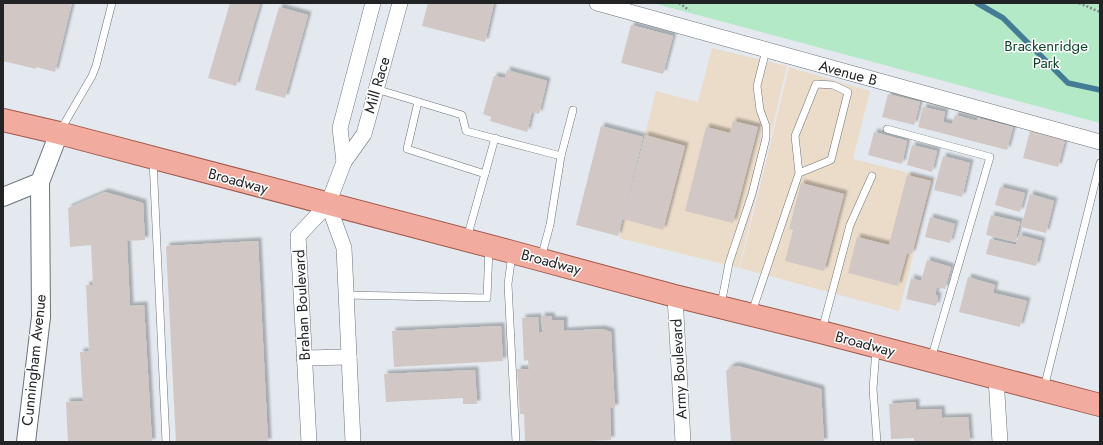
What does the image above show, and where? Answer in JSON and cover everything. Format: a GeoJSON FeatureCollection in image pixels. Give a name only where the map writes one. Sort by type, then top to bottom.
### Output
{"type":"FeatureCollection","features":[{"type":"Feature","properties":{"kind":"main road","name":"Broadway"},"geometry":{"type":"LineString","coordinates":[[3,120],[59,133],[675,296],[821,332],[1100,405]]}},
{"type":"Feature","properties":{"kind":"street","name":"Mill Race"},"geometry":{"type":"LineString","coordinates":[[344,162],[340,128],[373,3]]}},
{"type":"Feature","properties":{"kind":"street","name":"Mill Race"},"geometry":{"type":"LineString","coordinates":[[328,204],[344,162],[364,134],[400,3]]}},
{"type":"Feature","properties":{"kind":"street","name":"Avenue B"},"geometry":{"type":"LineString","coordinates":[[597,3],[1100,142]]}},
{"type":"Feature","properties":{"kind":"street"},"geometry":{"type":"LineString","coordinates":[[3,197],[40,182],[59,133]]}},
{"type":"Feature","properties":{"kind":"street","name":"Cunningham Avenue"},"geometry":{"type":"LineString","coordinates":[[26,442],[41,317],[40,182]]}},
{"type":"Feature","properties":{"kind":"street"},"geometry":{"type":"LineString","coordinates":[[328,204],[344,248],[353,442]]}},
{"type":"Feature","properties":{"kind":"street","name":"Brahan Boulevard"},"geometry":{"type":"LineString","coordinates":[[309,442],[298,236],[328,204]]}},
{"type":"Feature","properties":{"kind":"street","name":"Army Boulevard"},"geometry":{"type":"LineString","coordinates":[[675,296],[683,442]]}},
{"type":"Feature","properties":{"kind":"street"},"geometry":{"type":"LineString","coordinates":[[304,358],[349,357]]}},
{"type":"Feature","properties":{"kind":"street"},"geometry":{"type":"LineString","coordinates":[[996,378],[1000,442]]}},
{"type":"Feature","properties":{"kind":"lane"},"geometry":{"type":"LineString","coordinates":[[59,133],[89,82],[96,66],[112,3]]}},
{"type":"Feature","properties":{"kind":"lane"},"geometry":{"type":"LineString","coordinates":[[720,307],[729,263],[752,194],[766,138],[766,126],[760,110],[757,86],[766,50]]}},
{"type":"Feature","properties":{"kind":"lane"},"geometry":{"type":"LineString","coordinates":[[833,85],[837,70]]}},
{"type":"Feature","properties":{"kind":"lane"},"geometry":{"type":"LineString","coordinates":[[752,315],[799,173],[795,136],[816,84],[833,85],[848,92],[831,160],[799,173]]}},
{"type":"Feature","properties":{"kind":"lane"},"geometry":{"type":"LineString","coordinates":[[376,89],[462,115],[466,131],[561,156]]}},
{"type":"Feature","properties":{"kind":"lane"},"geometry":{"type":"LineString","coordinates":[[418,102],[407,149],[485,174]]}},
{"type":"Feature","properties":{"kind":"lane"},"geometry":{"type":"LineString","coordinates":[[540,260],[550,225],[561,156],[573,110]]}},
{"type":"Feature","properties":{"kind":"lane"},"geometry":{"type":"LineString","coordinates":[[887,129],[990,157],[930,361]]}},
{"type":"Feature","properties":{"kind":"lane"},"geometry":{"type":"LineString","coordinates":[[466,240],[495,138]]}},
{"type":"Feature","properties":{"kind":"lane"},"geometry":{"type":"LineString","coordinates":[[153,158],[166,442]]}},
{"type":"Feature","properties":{"kind":"lane"},"geometry":{"type":"LineString","coordinates":[[1043,390],[1100,163]]}},
{"type":"Feature","properties":{"kind":"lane"},"geometry":{"type":"LineString","coordinates":[[821,332],[850,225],[872,176]]}},
{"type":"Feature","properties":{"kind":"lane"},"geometry":{"type":"LineString","coordinates":[[346,294],[487,298],[489,246]]}},
{"type":"Feature","properties":{"kind":"lane"},"geometry":{"type":"LineString","coordinates":[[512,252],[508,284],[516,442]]}},
{"type":"Feature","properties":{"kind":"lane"},"geometry":{"type":"LineString","coordinates":[[876,347],[873,389],[877,442]]}},
{"type":"Feature","properties":{"kind":"path"},"geometry":{"type":"LineString","coordinates":[[1079,3],[1100,12]]}},
{"type":"Feature","properties":{"kind":"shaded area"},"geometry":{"type":"Polygon","coordinates":[[[712,48],[787,66],[739,268],[619,238],[656,91],[698,102],[712,48]]]}},
{"type":"Feature","properties":{"kind":"shaded area"},"geometry":{"type":"Polygon","coordinates":[[[789,67],[870,91],[853,159],[933,179],[899,311],[740,268],[789,67]]]}},
{"type":"Feature","properties":{"kind":"green space","name":"Brackenridge Park"},"geometry":{"type":"Polygon","coordinates":[[[653,3],[1100,3],[1100,123],[653,3]]]}},
{"type":"Feature","properties":{"kind":"building"},"geometry":{"type":"Polygon","coordinates":[[[3,3],[72,3],[55,72],[3,61],[3,3]]]}},
{"type":"Feature","properties":{"kind":"building"},"geometry":{"type":"Polygon","coordinates":[[[230,3],[260,4],[236,86],[208,78],[230,3]]]}},
{"type":"Feature","properties":{"kind":"building"},"geometry":{"type":"Polygon","coordinates":[[[428,3],[494,3],[485,42],[422,26],[428,3]]]}},
{"type":"Feature","properties":{"kind":"building"},"geometry":{"type":"Polygon","coordinates":[[[279,7],[308,15],[285,98],[255,90],[279,7]]]}},
{"type":"Feature","properties":{"kind":"building"},"geometry":{"type":"Polygon","coordinates":[[[631,25],[673,36],[663,74],[621,63],[631,25]]]}},
{"type":"Feature","properties":{"kind":"building"},"geometry":{"type":"Polygon","coordinates":[[[507,70],[547,81],[539,114],[532,112],[527,132],[490,121],[491,117],[483,114],[494,76],[505,78],[507,70]]]}},
{"type":"Feature","properties":{"kind":"building"},"geometry":{"type":"Polygon","coordinates":[[[888,94],[920,102],[914,125],[882,117],[888,94]]]}},
{"type":"Feature","properties":{"kind":"building"},"geometry":{"type":"Polygon","coordinates":[[[923,107],[945,112],[943,122],[952,124],[955,115],[977,121],[977,118],[1013,127],[1007,150],[918,127],[923,107]]]}},
{"type":"Feature","properties":{"kind":"building"},"geometry":{"type":"Polygon","coordinates":[[[733,121],[758,127],[733,223],[685,211],[706,127],[730,133],[733,121]]]}},
{"type":"Feature","properties":{"kind":"building"},"geometry":{"type":"Polygon","coordinates":[[[601,126],[643,137],[618,236],[576,225],[601,126]]]}},
{"type":"Feature","properties":{"kind":"building"},"geometry":{"type":"Polygon","coordinates":[[[1030,131],[1065,140],[1058,167],[1023,158],[1030,131]]]}},
{"type":"Feature","properties":{"kind":"building"},"geometry":{"type":"Polygon","coordinates":[[[874,132],[907,141],[902,164],[868,155],[874,132]]]}},
{"type":"Feature","properties":{"kind":"building"},"geometry":{"type":"Polygon","coordinates":[[[645,135],[685,146],[663,230],[623,219],[645,135]]]}},
{"type":"Feature","properties":{"kind":"building"},"geometry":{"type":"Polygon","coordinates":[[[912,145],[937,151],[932,172],[907,165],[912,145]]]}},
{"type":"Feature","properties":{"kind":"building"},"geometry":{"type":"Polygon","coordinates":[[[943,156],[970,163],[962,197],[934,190],[943,156]]]}},
{"type":"Feature","properties":{"kind":"building"},"geometry":{"type":"Polygon","coordinates":[[[907,175],[931,181],[912,254],[907,253],[898,286],[848,273],[857,237],[889,245],[907,175]]]}},
{"type":"Feature","properties":{"kind":"building"},"geometry":{"type":"Polygon","coordinates":[[[801,183],[844,194],[824,271],[785,261],[793,230],[789,229],[801,183]]]}},
{"type":"Feature","properties":{"kind":"building"},"geometry":{"type":"Polygon","coordinates":[[[1000,187],[1025,193],[1020,212],[995,205],[1000,187]]]}},
{"type":"Feature","properties":{"kind":"building"},"geometry":{"type":"Polygon","coordinates":[[[105,192],[143,203],[145,240],[127,241],[130,306],[144,305],[152,442],[68,442],[66,402],[83,401],[80,352],[89,351],[86,285],[93,285],[91,245],[70,247],[68,208],[105,192]]]}},
{"type":"Feature","properties":{"kind":"building"},"geometry":{"type":"Polygon","coordinates":[[[1030,194],[1054,201],[1046,233],[1021,227],[1030,194]]]}},
{"type":"Feature","properties":{"kind":"building"},"geometry":{"type":"Polygon","coordinates":[[[991,215],[1020,222],[1015,242],[986,235],[991,215]]]}},
{"type":"Feature","properties":{"kind":"building"},"geometry":{"type":"Polygon","coordinates":[[[930,217],[955,224],[950,243],[925,237],[930,217]]]}},
{"type":"Feature","properties":{"kind":"building"},"geometry":{"type":"Polygon","coordinates":[[[1019,235],[1042,241],[1036,266],[986,254],[990,239],[1016,245],[1019,235]]]}},
{"type":"Feature","properties":{"kind":"building"},"geometry":{"type":"Polygon","coordinates":[[[258,241],[268,442],[176,442],[166,246],[258,241]]]}},
{"type":"Feature","properties":{"kind":"building"},"geometry":{"type":"Polygon","coordinates":[[[927,260],[951,267],[945,289],[937,287],[935,295],[938,296],[936,306],[906,299],[911,278],[921,281],[927,260]]]}},
{"type":"Feature","properties":{"kind":"building"},"geometry":{"type":"Polygon","coordinates":[[[968,277],[995,285],[993,293],[1027,301],[1020,327],[959,312],[968,277]]]}},
{"type":"Feature","properties":{"kind":"building"},"geometry":{"type":"Polygon","coordinates":[[[541,316],[551,316],[552,320],[564,320],[564,331],[602,329],[611,332],[615,408],[610,408],[611,440],[525,442],[524,414],[520,414],[517,369],[529,369],[528,360],[524,361],[522,318],[538,317],[539,333],[543,332],[541,316]]]}},
{"type":"Feature","properties":{"kind":"building"},"geometry":{"type":"Polygon","coordinates":[[[501,326],[503,361],[394,367],[392,331],[501,326]]]}},
{"type":"Feature","properties":{"kind":"building"},"geometry":{"type":"Polygon","coordinates":[[[732,366],[738,366],[821,389],[824,442],[731,442],[726,371],[732,366]]]}},
{"type":"Feature","properties":{"kind":"building"},"geometry":{"type":"Polygon","coordinates":[[[475,370],[477,404],[463,404],[463,398],[386,402],[384,374],[475,370]]]}},
{"type":"Feature","properties":{"kind":"building"},"geometry":{"type":"Polygon","coordinates":[[[916,402],[916,410],[941,409],[942,418],[968,417],[970,442],[914,442],[914,438],[891,439],[889,404],[916,402]]]}},
{"type":"Feature","properties":{"kind":"waterway"},"geometry":{"type":"LineString","coordinates":[[977,3],[1003,18],[1068,83],[1100,90]]}}]}
